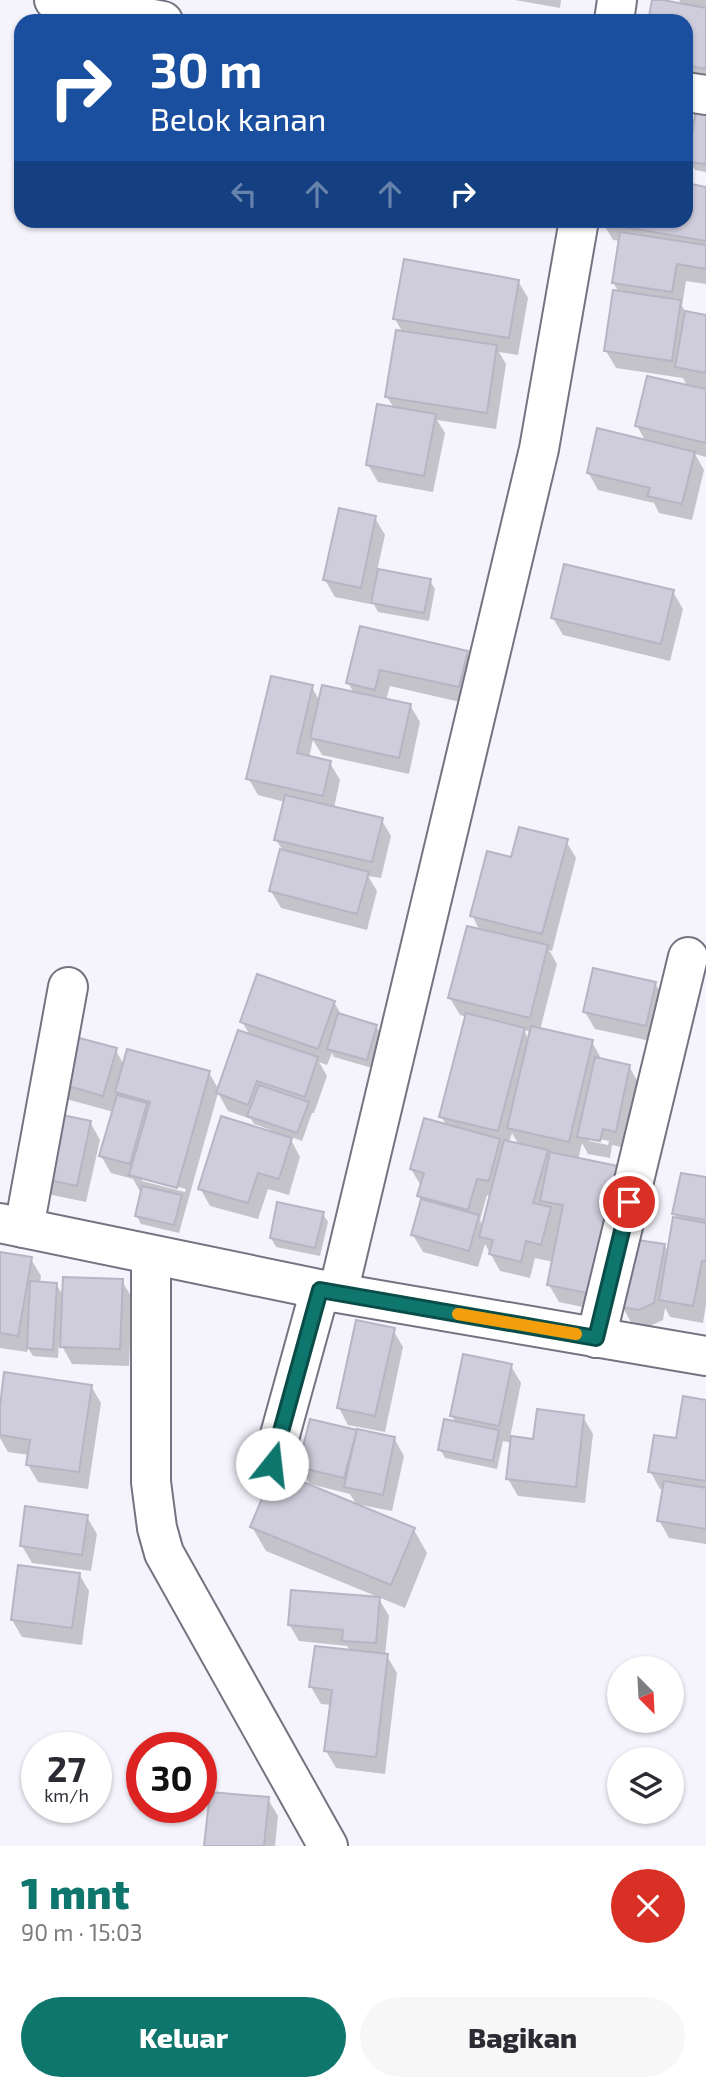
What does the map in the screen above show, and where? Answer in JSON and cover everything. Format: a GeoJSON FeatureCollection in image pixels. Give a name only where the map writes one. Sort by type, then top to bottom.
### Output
{"type":"FeatureCollection","features":[{"type":"Feature","properties":{"kind":"street"},"geometry":{"type":"LineString","coordinates":[[54,0],[127,14]]}},
{"type":"Feature","properties":{"kind":"street"},"geometry":{"type":"LineString","coordinates":[[272,1464],[329,1292],[539,449],[578,228]]}},
{"type":"Feature","properties":{"kind":"street"},"geometry":{"type":"LineString","coordinates":[[596,1338],[688,957]]}},
{"type":"Feature","properties":{"kind":"street"},"geometry":{"type":"LineString","coordinates":[[68,987],[12,1226],[329,1292],[706,1356]]}},
{"type":"Feature","properties":{"kind":"street"},"geometry":{"type":"LineString","coordinates":[[152,1255],[151,1482],[157,1528],[164,1553],[328,1846]]}},
{"type":"Feature","properties":{"kind":"building"},"geometry":{"type":"Polygon","coordinates":[[[652,0],[706,8],[706,69],[693,66],[693,14],[649,14],[652,0]]]}},
{"type":"Feature","properties":{"kind":"building"},"geometry":{"type":"Polygon","coordinates":[[[696,108],[706,109],[706,164],[693,163],[696,108]]]}},
{"type":"Feature","properties":{"kind":"building"},"geometry":{"type":"Polygon","coordinates":[[[693,184],[706,187],[706,241],[630,228],[693,228],[693,184]]]}},
{"type":"Feature","properties":{"kind":"building"},"geometry":{"type":"Polygon","coordinates":[[[620,232],[706,245],[706,269],[677,264],[672,292],[612,283],[620,232]]]}},
{"type":"Feature","properties":{"kind":"building"},"geometry":{"type":"Polygon","coordinates":[[[404,259],[519,280],[509,338],[393,319],[404,259]]]}},
{"type":"Feature","properties":{"kind":"building"},"geometry":{"type":"Polygon","coordinates":[[[613,290],[681,300],[672,361],[604,351],[613,290]]]}},
{"type":"Feature","properties":{"kind":"building"},"geometry":{"type":"Polygon","coordinates":[[[685,311],[706,315],[706,373],[675,367],[685,311]]]}},
{"type":"Feature","properties":{"kind":"building"},"geometry":{"type":"Polygon","coordinates":[[[396,330],[497,345],[487,413],[385,397],[396,330]]]}},
{"type":"Feature","properties":{"kind":"building"},"geometry":{"type":"Polygon","coordinates":[[[647,376],[706,389],[706,443],[635,426],[647,376]]]}},
{"type":"Feature","properties":{"kind":"building"},"geometry":{"type":"Polygon","coordinates":[[[377,404],[436,414],[424,476],[366,465],[377,404]]]}},
{"type":"Feature","properties":{"kind":"building"},"geometry":{"type":"Polygon","coordinates":[[[597,428],[695,452],[682,504],[647,496],[650,488],[587,473],[597,428]]]}},
{"type":"Feature","properties":{"kind":"building"},"geometry":{"type":"Polygon","coordinates":[[[339,508],[376,516],[361,588],[323,580],[339,508]]]}},
{"type":"Feature","properties":{"kind":"building"},"geometry":{"type":"Polygon","coordinates":[[[564,564],[674,590],[661,644],[551,618],[564,564]]]}},
{"type":"Feature","properties":{"kind":"building"},"geometry":{"type":"Polygon","coordinates":[[[378,569],[431,579],[424,613],[371,603],[378,569]]]}},
{"type":"Feature","properties":{"kind":"building"},"geometry":{"type":"Polygon","coordinates":[[[360,626],[468,651],[459,687],[380,670],[375,690],[346,683],[360,626]]]}},
{"type":"Feature","properties":{"kind":"building"},"geometry":{"type":"Polygon","coordinates":[[[271,676],[313,685],[297,753],[331,761],[323,796],[246,779],[271,676]]]}},
{"type":"Feature","properties":{"kind":"building"},"geometry":{"type":"Polygon","coordinates":[[[322,685],[411,704],[399,758],[310,738],[322,685]]]}},
{"type":"Feature","properties":{"kind":"building"},"geometry":{"type":"Polygon","coordinates":[[[285,795],[383,818],[372,862],[274,840],[285,795]]]}},
{"type":"Feature","properties":{"kind":"building"},"geometry":{"type":"Polygon","coordinates":[[[519,827],[568,839],[542,934],[470,916],[487,851],[511,857],[519,827]]]}},
{"type":"Feature","properties":{"kind":"building"},"geometry":{"type":"Polygon","coordinates":[[[280,849],[369,872],[357,914],[269,891],[280,849]]]}},
{"type":"Feature","properties":{"kind":"building"},"geometry":{"type":"Polygon","coordinates":[[[467,926],[548,945],[530,1018],[448,998],[467,926]]]}},
{"type":"Feature","properties":{"kind":"building"},"geometry":{"type":"Polygon","coordinates":[[[593,968],[656,982],[646,1026],[583,1012],[593,968]]]}},
{"type":"Feature","properties":{"kind":"building"},"geometry":{"type":"Polygon","coordinates":[[[257,974],[335,1001],[318,1049],[240,1022],[257,974]]]}},
{"type":"Feature","properties":{"kind":"building"},"geometry":{"type":"Polygon","coordinates":[[[338,1013],[377,1025],[367,1060],[327,1049],[338,1013]]]}},
{"type":"Feature","properties":{"kind":"building"},"geometry":{"type":"Polygon","coordinates":[[[466,1013],[525,1028],[498,1131],[439,1117],[466,1013]]]}},
{"type":"Feature","properties":{"kind":"building"},"geometry":{"type":"Polygon","coordinates":[[[531,1026],[593,1040],[569,1142],[507,1128],[531,1026]]]}},
{"type":"Feature","properties":{"kind":"building"},"geometry":{"type":"Polygon","coordinates":[[[238,1030],[318,1057],[305,1097],[257,1081],[248,1105],[216,1093],[238,1030]]]}},
{"type":"Feature","properties":{"kind":"building"},"geometry":{"type":"Polygon","coordinates":[[[68,1035],[117,1048],[103,1096],[54,1082],[68,1035]]]}},
{"type":"Feature","properties":{"kind":"building"},"geometry":{"type":"Polygon","coordinates":[[[127,1049],[210,1071],[177,1188],[129,1175],[150,1102],[115,1092],[127,1049]]]}},
{"type":"Feature","properties":{"kind":"building"},"geometry":{"type":"Polygon","coordinates":[[[595,1057],[630,1065],[616,1132],[603,1129],[600,1141],[577,1137],[595,1057]]]}},
{"type":"Feature","properties":{"kind":"building"},"geometry":{"type":"Polygon","coordinates":[[[259,1085],[309,1102],[297,1133],[247,1116],[259,1085]]]}},
{"type":"Feature","properties":{"kind":"building"},"geometry":{"type":"Polygon","coordinates":[[[117,1095],[147,1103],[130,1164],[99,1156],[117,1095]]]}},
{"type":"Feature","properties":{"kind":"building"},"geometry":{"type":"Polygon","coordinates":[[[53,1113],[91,1121],[77,1186],[40,1178],[53,1113]]]}},
{"type":"Feature","properties":{"kind":"building"},"geometry":{"type":"Polygon","coordinates":[[[221,1116],[292,1138],[279,1179],[258,1173],[248,1203],[198,1189],[221,1116]]]}},
{"type":"Feature","properties":{"kind":"building"},"geometry":{"type":"Polygon","coordinates":[[[424,1118],[500,1139],[489,1181],[477,1179],[468,1210],[417,1196],[424,1173],[410,1169],[424,1118]]]}},
{"type":"Feature","properties":{"kind":"building"},"geometry":{"type":"Polygon","coordinates":[[[504,1140],[548,1150],[533,1203],[551,1207],[541,1245],[526,1241],[521,1262],[489,1254],[493,1240],[479,1237],[504,1140]]]}},
{"type":"Feature","properties":{"kind":"building"},"geometry":{"type":"Polygon","coordinates":[[[550,1152],[618,1166],[592,1294],[547,1285],[563,1205],[540,1201],[550,1152]]]}},
{"type":"Feature","properties":{"kind":"building"},"geometry":{"type":"Polygon","coordinates":[[[681,1173],[706,1177],[706,1220],[672,1214],[681,1173]]]}},
{"type":"Feature","properties":{"kind":"building"},"geometry":{"type":"Polygon","coordinates":[[[142,1186],[182,1195],[174,1225],[135,1216],[142,1186]]]}},
{"type":"Feature","properties":{"kind":"building"},"geometry":{"type":"Polygon","coordinates":[[[421,1199],[479,1215],[469,1251],[411,1235],[421,1199]]]}},
{"type":"Feature","properties":{"kind":"building"},"geometry":{"type":"Polygon","coordinates":[[[277,1202],[324,1212],[315,1248],[270,1238],[277,1202]]]}},
{"type":"Feature","properties":{"kind":"building"},"geometry":{"type":"Polygon","coordinates":[[[673,1217],[706,1223],[706,1261],[702,1261],[693,1306],[659,1300],[673,1217]]]}},
{"type":"Feature","properties":{"kind":"building"},"geometry":{"type":"Polygon","coordinates":[[[631,1239],[665,1244],[654,1303],[639,1310],[620,1307],[631,1239]]]}},
{"type":"Feature","properties":{"kind":"building"},"geometry":{"type":"Polygon","coordinates":[[[0,1252],[32,1257],[18,1336],[0,1333],[0,1252]]]}},
{"type":"Feature","properties":{"kind":"building"},"geometry":{"type":"Polygon","coordinates":[[[63,1277],[123,1279],[120,1349],[60,1347],[63,1277]]]}},
{"type":"Feature","properties":{"kind":"building"},"geometry":{"type":"Polygon","coordinates":[[[30,1281],[57,1283],[53,1350],[27,1348],[30,1281]]]}},
{"type":"Feature","properties":{"kind":"building"},"geometry":{"type":"Polygon","coordinates":[[[356,1320],[395,1328],[375,1416],[337,1408],[356,1320]]]}},
{"type":"Feature","properties":{"kind":"building"},"geometry":{"type":"Polygon","coordinates":[[[463,1354],[512,1364],[499,1426],[450,1416],[463,1354]]]}},
{"type":"Feature","properties":{"kind":"building"},"geometry":{"type":"Polygon","coordinates":[[[4,1372],[92,1385],[79,1472],[26,1465],[30,1440],[0,1435],[4,1372]]]}},
{"type":"Feature","properties":{"kind":"building"},"geometry":{"type":"Polygon","coordinates":[[[683,1396],[706,1400],[706,1481],[648,1472],[654,1435],[676,1438],[683,1396]]]}},
{"type":"Feature","properties":{"kind":"building"},"geometry":{"type":"Polygon","coordinates":[[[537,1409],[584,1415],[576,1487],[506,1479],[511,1436],[533,1439],[537,1409]]]}},
{"type":"Feature","properties":{"kind":"building"},"geometry":{"type":"Polygon","coordinates":[[[310,1419],[357,1430],[344,1478],[298,1467],[310,1419]]]}},
{"type":"Feature","properties":{"kind":"building"},"geometry":{"type":"Polygon","coordinates":[[[444,1419],[499,1430],[493,1461],[438,1450],[444,1419]]]}},
{"type":"Feature","properties":{"kind":"building"},"geometry":{"type":"Polygon","coordinates":[[[357,1429],[395,1437],[383,1495],[344,1487],[357,1429]]]}},
{"type":"Feature","properties":{"kind":"building"},"geometry":{"type":"Polygon","coordinates":[[[274,1470],[415,1528],[391,1585],[250,1527],[274,1470]]]}},
{"type":"Feature","properties":{"kind":"building"},"geometry":{"type":"Polygon","coordinates":[[[664,1481],[706,1488],[706,1529],[657,1521],[664,1481]]]}},
{"type":"Feature","properties":{"kind":"building"},"geometry":{"type":"Polygon","coordinates":[[[25,1506],[88,1515],[82,1555],[20,1546],[25,1506]]]}},
{"type":"Feature","properties":{"kind":"building"},"geometry":{"type":"Polygon","coordinates":[[[18,1565],[80,1573],[72,1628],[11,1620],[18,1565]]]}},
{"type":"Feature","properties":{"kind":"building"},"geometry":{"type":"Polygon","coordinates":[[[291,1590],[380,1597],[376,1643],[342,1641],[343,1630],[288,1625],[291,1590]]]}},
{"type":"Feature","properties":{"kind":"building"},"geometry":{"type":"Polygon","coordinates":[[[315,1646],[388,1654],[376,1757],[324,1751],[332,1690],[309,1687],[315,1646]]]}},
{"type":"Feature","properties":{"kind":"building"},"geometry":{"type":"Polygon","coordinates":[[[217,1793],[269,1797],[264,1846],[204,1846],[207,1823],[217,1823],[217,1793]]]}},
{"type":"Feature","properties":{"kind":"slow traffic"},"geometry":{"type":"LineString","coordinates":[[458,1314],[576,1334]]}},
{"type":"Feature","properties":{"kind":"route"},"geometry":{"type":"LineString","coordinates":[[272,1464],[320,1290],[596,1338],[629,1202]]}}]}
